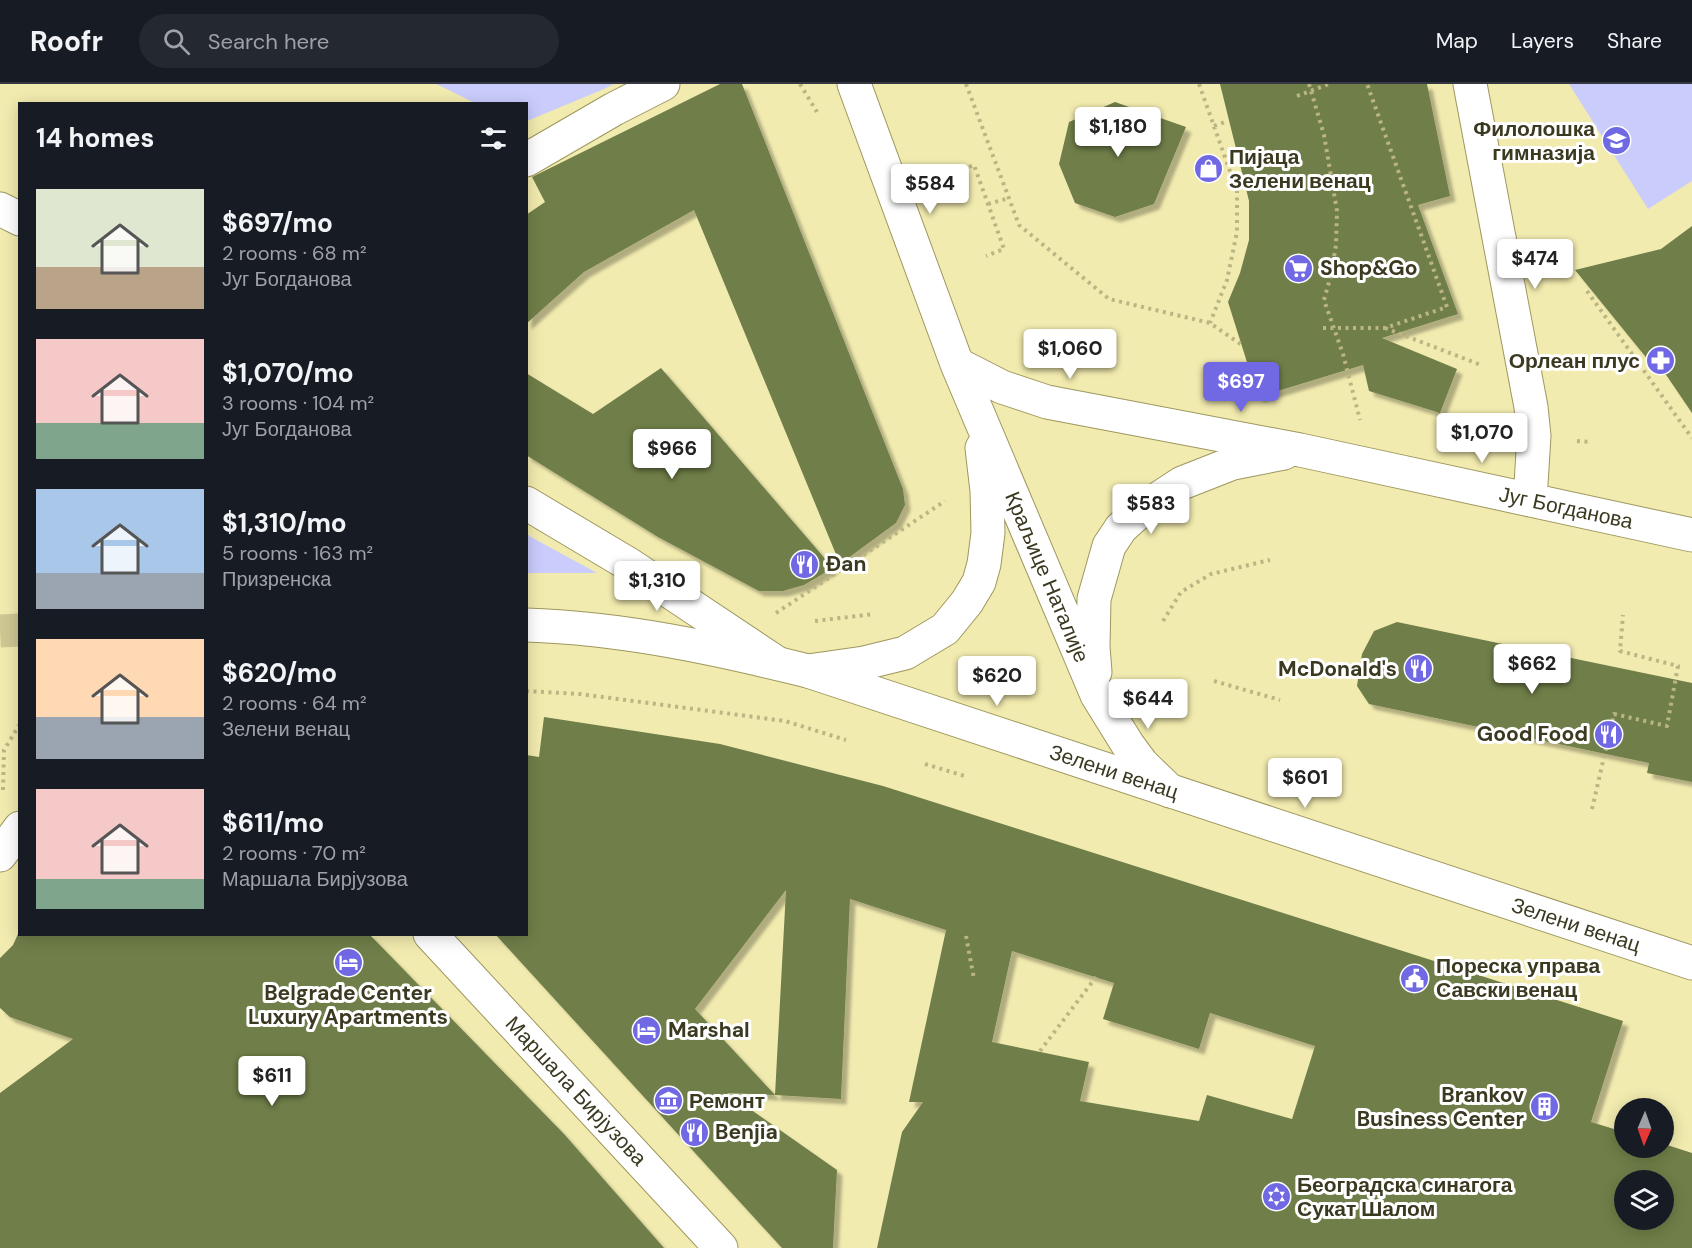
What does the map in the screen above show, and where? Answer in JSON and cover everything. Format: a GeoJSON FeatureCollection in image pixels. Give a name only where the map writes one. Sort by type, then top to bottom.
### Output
{"type":"FeatureCollection","features":[{"type":"Feature","properties":{"kind":"street"},"geometry":{"type":"LineString","coordinates":[[528,159],[663,84]]}},
{"type":"Feature","properties":{"kind":"street","name":"Краљице Наталије"},"geometry":{"type":"LineString","coordinates":[[855,84],[957,363],[1097,695],[1128,746],[1142,764],[1170,791]]}},
{"type":"Feature","properties":{"kind":"street"},"geometry":{"type":"LineString","coordinates":[[1470,84],[1527,383],[1534,436],[1530,500]]}},
{"type":"Feature","properties":{"kind":"street"},"geometry":{"type":"LineString","coordinates":[[0,209],[18,218]]}},
{"type":"Feature","properties":{"kind":"street","name":"Југ Богданова"},"geometry":{"type":"LineString","coordinates":[[957,363],[1002,387],[1047,402],[1300,450],[1692,535]]}},
{"type":"Feature","properties":{"kind":"street","name":"Краљице Наталије"},"geometry":{"type":"LineString","coordinates":[[793,668],[864,663],[904,653],[945,629],[967,602],[979,582],[988,533],[987,492],[979,413]]}},
{"type":"Feature","properties":{"kind":"street","name":"Југ Богданова"},"geometry":{"type":"LineString","coordinates":[[1097,695],[1093,647],[1094,599],[1109,546],[1121,528],[1141,510],[1182,483],[1233,463],[1300,450]]}},
{"type":"Feature","properties":{"kind":"street"},"geometry":{"type":"LineString","coordinates":[[528,505],[630,565],[793,668]]}},
{"type":"Feature","properties":{"kind":"street","name":"Зелени венац"},"geometry":{"type":"LineString","coordinates":[[528,625],[588,628],[652,637],[793,668],[1692,963]]}},
{"type":"Feature","properties":{"kind":"street"},"geometry":{"type":"LineString","coordinates":[[0,855],[18,831]]}},
{"type":"Feature","properties":{"kind":"street","name":"Маршала Бирјузова"},"geometry":{"type":"LineString","coordinates":[[432,936],[721,1248]]}},
{"type":"Feature","properties":{"kind":"path"},"geometry":{"type":"LineString","coordinates":[[966,84],[1020,225],[1109,299],[1210,323],[1242,345]]}},
{"type":"Feature","properties":{"kind":"path"},"geometry":{"type":"LineString","coordinates":[[1199,84],[1237,191],[1237,232],[1227,280],[1210,323]]}},
{"type":"Feature","properties":{"kind":"path"},"geometry":{"type":"LineString","coordinates":[[1309,84],[1324,135],[1337,211],[1336,245],[1324,300],[1343,354],[1360,421]]}},
{"type":"Feature","properties":{"kind":"path"},"geometry":{"type":"LineString","coordinates":[[1297,96],[1329,84]]}},
{"type":"Feature","properties":{"kind":"path"},"geometry":{"type":"LineString","coordinates":[[1323,328],[1385,328],[1447,307],[1367,84]]}},
{"type":"Feature","properties":{"kind":"path"},"geometry":{"type":"LineString","coordinates":[[1214,126],[1225,122]]}},
{"type":"Feature","properties":{"kind":"path"},"geometry":{"type":"LineString","coordinates":[[956,172],[974,165],[988,204],[1004,249],[986,256]]}},
{"type":"Feature","properties":{"kind":"path"},"geometry":{"type":"LineString","coordinates":[[988,204],[1009,198]]}},
{"type":"Feature","properties":{"kind":"path"},"geometry":{"type":"LineString","coordinates":[[1587,291],[1692,438]]}},
{"type":"Feature","properties":{"kind":"path"},"geometry":{"type":"LineString","coordinates":[[1385,328],[1527,383]]}},
{"type":"Feature","properties":{"kind":"path"},"geometry":{"type":"LineString","coordinates":[[770,618],[951,497]]}},
{"type":"Feature","properties":{"kind":"path"},"geometry":{"type":"LineString","coordinates":[[1163,621],[1181,592],[1211,574],[1270,560]]}},
{"type":"Feature","properties":{"kind":"path"},"geometry":{"type":"LineString","coordinates":[[815,621],[879,614]]}},
{"type":"Feature","properties":{"kind":"path"},"geometry":{"type":"LineString","coordinates":[[1592,809],[1614,714],[1667,726],[1678,666],[1620,651],[1623,615]]}},
{"type":"Feature","properties":{"kind":"path"},"geometry":{"type":"LineString","coordinates":[[1214,681],[1280,700]]}},
{"type":"Feature","properties":{"kind":"path"},"geometry":{"type":"LineString","coordinates":[[528,691],[580,694],[784,722],[846,740]]}},
{"type":"Feature","properties":{"kind":"path"},"geometry":{"type":"LineString","coordinates":[[3,750],[18,727]]}},
{"type":"Feature","properties":{"kind":"path"},"geometry":{"type":"LineString","coordinates":[[925,764],[968,777]]}},
{"type":"Feature","properties":{"kind":"path"},"geometry":{"type":"LineString","coordinates":[[966,936],[974,979]]}},
{"type":"Feature","properties":{"kind":"path"},"geometry":{"type":"LineString","coordinates":[[1040,1051],[1096,977]]}},
{"type":"Feature","properties":{"kind":"shaded area"},"geometry":{"type":"Polygon","coordinates":[[[436,84],[614,84],[528,121],[528,102],[473,102],[436,84]]]}},
{"type":"Feature","properties":{"kind":"shaded area"},"geometry":{"type":"Polygon","coordinates":[[[1569,84],[1692,84],[1692,181],[1648,209],[1569,84]]]}},
{"type":"Feature","properties":{"kind":"shaded area"},"geometry":{"type":"Polygon","coordinates":[[[528,535],[531,537],[597,573],[528,573],[528,535]]]}},
{"type":"Feature","properties":{"kind":"building"},"geometry":{"type":"Polygon","coordinates":[[[720,84],[742,84],[903,489],[905,505],[896,523],[840,564],[694,210],[584,272],[528,322],[528,214],[545,202],[532,177],[720,84]]]}},
{"type":"Feature","properties":{"kind":"building"},"geometry":{"type":"Polygon","coordinates":[[[1220,84],[1427,84],[1450,196],[1418,205],[1458,314],[1382,338],[1457,369],[1440,413],[1369,391],[1363,365],[1258,397],[1228,302],[1240,273],[1249,240],[1249,201],[1220,84]]]}},
{"type":"Feature","properties":{"kind":"building"},"geometry":{"type":"Polygon","coordinates":[[[1115,102],[1186,127],[1154,204],[1115,217],[1075,203],[1059,164],[1069,122],[1115,102]]]}},
{"type":"Feature","properties":{"kind":"building"},"geometry":{"type":"Polygon","coordinates":[[[1692,226],[1692,413],[1654,357],[1649,361],[1575,270],[1661,249],[1692,226]]]}},
{"type":"Feature","properties":{"kind":"building"},"geometry":{"type":"Polygon","coordinates":[[[661,368],[833,568],[804,585],[783,591],[759,591],[658,537],[528,456],[528,374],[593,414],[661,368]]]}},
{"type":"Feature","properties":{"kind":"building"},"geometry":{"type":"Polygon","coordinates":[[[1397,622],[1692,683],[1692,782],[1647,773],[1649,763],[1369,704],[1357,686],[1362,654],[1374,631],[1397,622]]]}},
{"type":"Feature","properties":{"kind":"building"},"geometry":{"type":"Polygon","coordinates":[[[544,717],[720,744],[883,786],[1623,1021],[1591,1122],[1614,1129],[1614,1158],[1674,1158],[1674,1147],[1692,1153],[1692,1248],[877,1248],[902,1132],[923,1102],[909,1102],[946,930],[850,899],[841,1099],[727,1093],[837,1170],[833,1248],[782,1248],[497,936],[528,936],[528,755],[539,757],[544,717]],[[786,890],[695,1009],[775,1095],[786,890]],[[1012,951],[992,1042],[1089,1062],[1080,1101],[1199,1121],[1207,1095],[1292,1119],[1315,1046],[1210,1013],[1199,1049],[1103,1019],[1114,983],[1012,951]]]}},
{"type":"Feature","properties":{"kind":"building"},"geometry":{"type":"Polygon","coordinates":[[[18,934],[18,936],[371,936],[564,1134],[664,1248],[0,1248],[0,1093],[73,1039],[10,1017],[0,1008],[0,958],[13,945],[18,934]]]}},
{"type":"Feature","properties":{"kind":"tunnel"},"geometry":{"type":"LineString","coordinates":[[0,631],[18,630]]}},
{"type":"Feature","properties":{"kind":"place","name":"Филолошка гимназија"},"geometry":{"type":"Point","coordinates":[1616,141]}},
{"type":"Feature","properties":{"kind":"place","name":"Пијаца Зелени венац"},"geometry":{"type":"Point","coordinates":[1208,169]}},
{"type":"Feature","properties":{"kind":"place","name":"Shop&Go"},"geometry":{"type":"Point","coordinates":[1299,268]}},
{"type":"Feature","properties":{"kind":"place","name":"Орлеан плус"},"geometry":{"type":"Point","coordinates":[1661,361]}},
{"type":"Feature","properties":{"kind":"place","name":"Đan"},"geometry":{"type":"Point","coordinates":[805,564]}},
{"type":"Feature","properties":{"kind":"place","name":"McDonald's"},"geometry":{"type":"Point","coordinates":[1418,669]}},
{"type":"Feature","properties":{"kind":"place","name":"Good Food"},"geometry":{"type":"Point","coordinates":[1609,734]}},
{"type":"Feature","properties":{"kind":"place","name":"Belgrade Center Luxury Apartments"},"geometry":{"type":"Point","coordinates":[348,962]}},
{"type":"Feature","properties":{"kind":"place","name":"Пореска управа Савски венац"},"geometry":{"type":"Point","coordinates":[1415,978]}},
{"type":"Feature","properties":{"kind":"place","name":"Marshal"},"geometry":{"type":"Point","coordinates":[647,1030]}},
{"type":"Feature","properties":{"kind":"place","name":"Ремонт"},"geometry":{"type":"Point","coordinates":[668,1101]}},
{"type":"Feature","properties":{"kind":"place","name":"Brankov Business Center"},"geometry":{"type":"Point","coordinates":[1545,1107]}},
{"type":"Feature","properties":{"kind":"place","name":"Benjia"},"geometry":{"type":"Point","coordinates":[694,1132]}},
{"type":"Feature","properties":{"kind":"place","name":"Београдска синагога Сукат Шалом"},"geometry":{"type":"Point","coordinates":[1276,1197]}}]}
